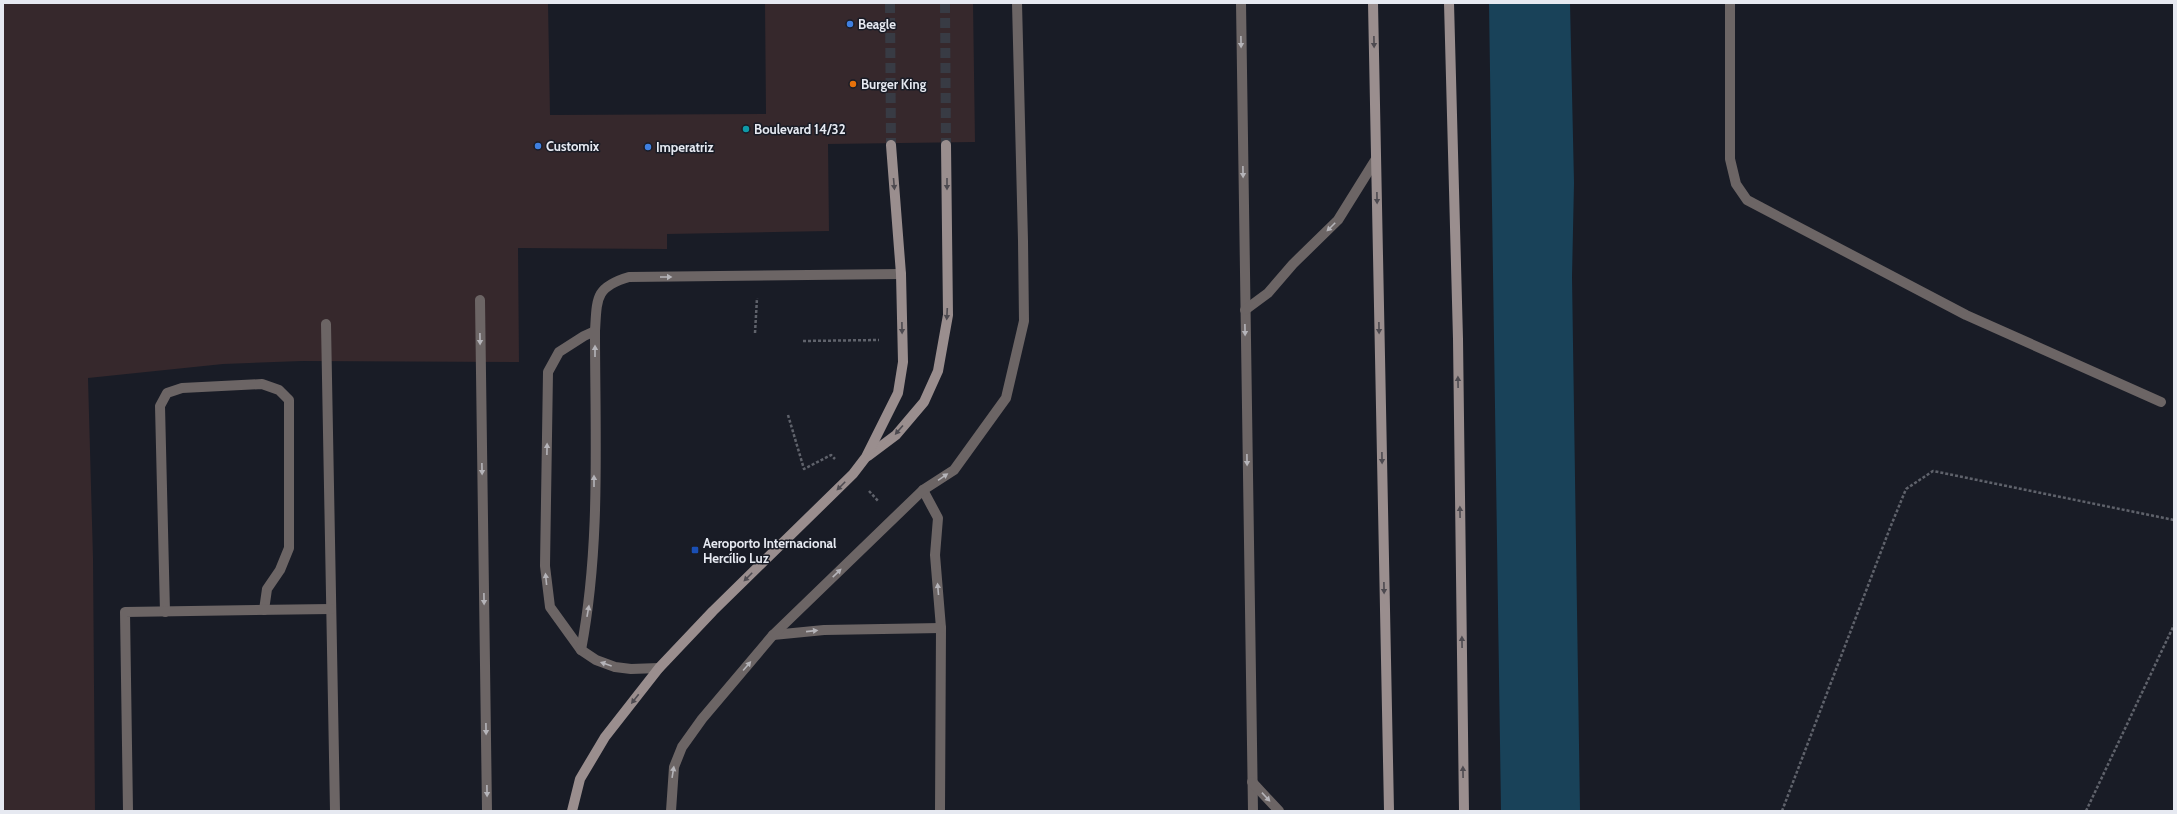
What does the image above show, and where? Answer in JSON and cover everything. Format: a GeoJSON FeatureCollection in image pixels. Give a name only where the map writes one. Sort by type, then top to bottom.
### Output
{"type":"FeatureCollection","features":[{"type":"Feature","properties":{"kind":"main road"},"geometry":{"type":"LineString","coordinates":[[1373,3],[1389,811]]}},
{"type":"Feature","properties":{"kind":"main road"},"geometry":{"type":"LineString","coordinates":[[1449,3],[1458,339],[1464,811]]}},
{"type":"Feature","properties":{"kind":"main road"},"geometry":{"type":"LineString","coordinates":[[866,457],[900,430],[924,402],[938,371],[948,315],[946,144]]}},
{"type":"Feature","properties":{"kind":"main road"},"geometry":{"type":"LineString","coordinates":[[572,811],[580,779],[605,737],[659,668],[713,611],[853,474],[866,457],[898,393],[903,362],[903,339],[901,274],[891,145]]}},
{"type":"Feature","properties":{"kind":"lane"},"geometry":{"type":"LineString","coordinates":[[671,811],[670,793],[674,767],[682,748],[702,719],[773,635],[923,490],[954,470],[1006,398],[1024,321],[1017,3]]}},
{"type":"Feature","properties":{"kind":"lane"},"geometry":{"type":"LineString","coordinates":[[1241,3],[1253,811]]}},
{"type":"Feature","properties":{"kind":"lane"},"geometry":{"type":"LineString","coordinates":[[1730,3],[1730,159],[1736,184],[1747,200],[1966,315],[2161,402]]}},
{"type":"Feature","properties":{"kind":"lane"},"geometry":{"type":"LineString","coordinates":[[1245,310],[1268,293],[1293,264],[1338,220],[1376,159]]}},
{"type":"Feature","properties":{"kind":"lane"},"geometry":{"type":"LineString","coordinates":[[582,650],[590,604],[594,516],[596,331],[597,306],[602,290],[611,282],[629,277],[901,274]]}},
{"type":"Feature","properties":{"kind":"lane"},"geometry":{"type":"LineString","coordinates":[[480,300],[487,811]]}},
{"type":"Feature","properties":{"kind":"lane"},"geometry":{"type":"LineString","coordinates":[[326,324],[335,811]]}},
{"type":"Feature","properties":{"kind":"lane"},"geometry":{"type":"LineString","coordinates":[[596,331],[584,336],[558,352],[548,372],[545,566],[550,607],[582,650],[596,660],[615,667],[631,669],[659,668]]}},
{"type":"Feature","properties":{"kind":"lane"},"geometry":{"type":"LineString","coordinates":[[165,612],[160,406],[167,393],[182,388],[262,384],[279,390],[289,400],[289,548],[280,570],[266,589],[264,610]]}},
{"type":"Feature","properties":{"kind":"lane"},"geometry":{"type":"LineString","coordinates":[[923,490],[938,518],[935,555],[941,628],[940,811]]}},
{"type":"Feature","properties":{"kind":"lane"},"geometry":{"type":"LineString","coordinates":[[128,811],[124,612],[331,609]]}},
{"type":"Feature","properties":{"kind":"lane"},"geometry":{"type":"LineString","coordinates":[[773,635],[824,630],[941,628]]}},
{"type":"Feature","properties":{"kind":"lane"},"geometry":{"type":"LineString","coordinates":[[1252,782],[1279,811]]}},
{"type":"Feature","properties":{"kind":"path"},"geometry":{"type":"LineString","coordinates":[[755,333],[758,276]]}},
{"type":"Feature","properties":{"kind":"path"},"geometry":{"type":"LineString","coordinates":[[804,341],[903,339]]}},
{"type":"Feature","properties":{"kind":"path"},"geometry":{"type":"LineString","coordinates":[[1782,811],[1906,489],[1933,471],[2174,520]]}},
{"type":"Feature","properties":{"kind":"path"},"geometry":{"type":"LineString","coordinates":[[2086,811],[2174,625]]}},
{"type":"Feature","properties":{"kind":"water"},"geometry":{"type":"Polygon","coordinates":[[[1489,3],[1570,3],[1574,183],[1572,277],[1580,811],[1501,811],[1489,3]]]}},
{"type":"Feature","properties":{"kind":"building"},"geometry":{"type":"Polygon","coordinates":[[[3,3],[548,3],[550,115],[766,114],[765,3],[973,3],[975,142],[828,144],[829,231],[667,234],[667,249],[518,248],[519,362],[302,361],[223,364],[88,378],[93,558],[95,811],[3,811],[3,3]]]}},
{"type":"Feature","properties":{"kind":"tunnel"},"geometry":{"type":"LineString","coordinates":[[890,3],[891,145]]}},
{"type":"Feature","properties":{"kind":"tunnel"},"geometry":{"type":"LineString","coordinates":[[945,3],[946,145]]}},
{"type":"Feature","properties":{"kind":"place","name":"Beagle"},"geometry":{"type":"Point","coordinates":[850,24]}},
{"type":"Feature","properties":{"kind":"place","name":"Burger King"},"geometry":{"type":"Point","coordinates":[853,84]}},
{"type":"Feature","properties":{"kind":"place","name":"Boulevard 14/32"},"geometry":{"type":"Point","coordinates":[746,129]}},
{"type":"Feature","properties":{"kind":"place","name":"Customix"},"geometry":{"type":"Point","coordinates":[538,146]}},
{"type":"Feature","properties":{"kind":"place","name":"Imperatriz"},"geometry":{"type":"Point","coordinates":[648,147]}},
{"type":"Feature","properties":{"kind":"place","name":"Aeroporto Internacional Hercílio Luz"},"geometry":{"type":"Point","coordinates":[695,550]}}]}
